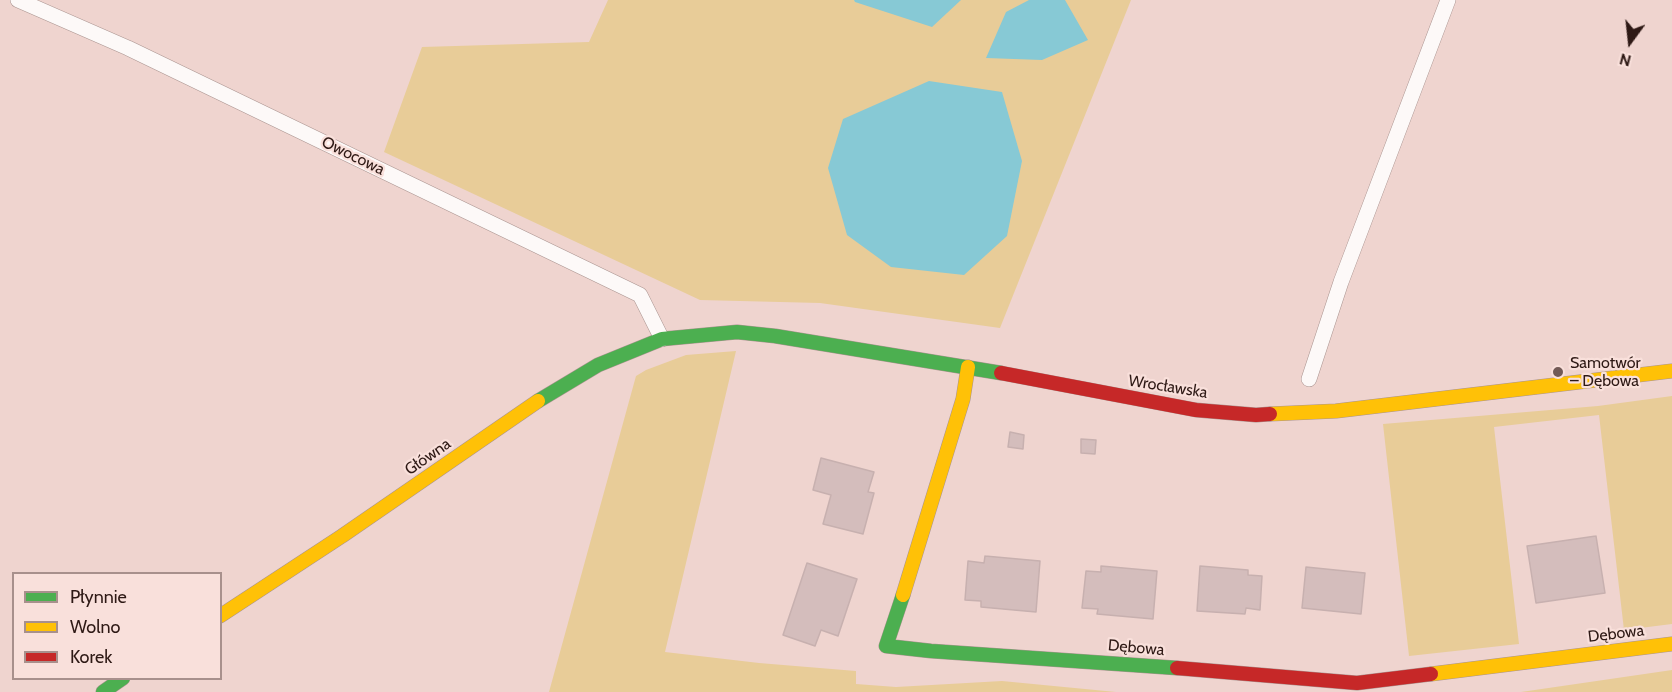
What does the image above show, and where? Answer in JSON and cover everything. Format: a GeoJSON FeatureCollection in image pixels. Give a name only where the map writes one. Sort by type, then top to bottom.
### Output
{"type":"FeatureCollection","features":[{"type":"Feature","properties":{"kind":"street","name":"Wrocławska"},"geometry":{"type":"LineString","coordinates":[[662,339],[737,332],[775,336],[968,367],[1196,410],[1256,414],[1348,409],[1672,371]]}},
{"type":"Feature","properties":{"kind":"street","name":"Główna"},"geometry":{"type":"LineString","coordinates":[[222,615],[352,530],[524,409],[598,365],[662,339]]}},
{"type":"Feature","properties":{"kind":"street","name":"Dębowa"},"geometry":{"type":"LineString","coordinates":[[968,367],[963,399],[886,646],[1357,683],[1672,644]]}},
{"type":"Feature","properties":{"kind":"street"},"geometry":{"type":"LineString","coordinates":[[103,692],[120,680]]}},
{"type":"Feature","properties":{"kind":"lane","name":"Owocowa"},"geometry":{"type":"LineString","coordinates":[[18,0],[128,48],[640,295],[662,339]]}},
{"type":"Feature","properties":{"kind":"lane"},"geometry":{"type":"LineString","coordinates":[[1309,379],[1341,282],[1449,0]]}},
{"type":"Feature","properties":{"kind":"shaded area"},"geometry":{"type":"Polygon","coordinates":[[[608,0],[1131,0],[1000,328],[820,303],[700,300],[384,152],[422,47],[589,42],[608,0]]]}},
{"type":"Feature","properties":{"kind":"shaded area"},"geometry":{"type":"Polygon","coordinates":[[[736,351],[665,652],[856,671],[856,684],[896,687],[1002,681],[1116,692],[549,692],[636,376],[686,355],[736,351]]]}},
{"type":"Feature","properties":{"kind":"shaded area"},"geometry":{"type":"Polygon","coordinates":[[[1672,396],[1672,624],[1624,630],[1599,415],[1494,427],[1519,644],[1409,656],[1383,424],[1598,406],[1672,396]]]}},
{"type":"Feature","properties":{"kind":"shaded area"},"geometry":{"type":"Polygon","coordinates":[[[1672,670],[1672,692],[1521,692],[1672,670]]]}},
{"type":"Feature","properties":{"kind":"water"},"geometry":{"type":"Polygon","coordinates":[[[854,0],[961,0],[932,27],[854,0]]]}},
{"type":"Feature","properties":{"kind":"water"},"geometry":{"type":"Polygon","coordinates":[[[1029,0],[1065,0],[1088,40],[1042,60],[986,58],[1006,12],[1029,0]]]}},
{"type":"Feature","properties":{"kind":"water"},"geometry":{"type":"Polygon","coordinates":[[[929,81],[1002,92],[1022,161],[1007,236],[964,275],[891,267],[847,235],[828,168],[843,119],[929,81]]]}},
{"type":"Feature","properties":{"kind":"building"},"geometry":{"type":"Polygon","coordinates":[[[1010,432],[1024,435],[1023,449],[1008,447],[1010,432]]]}},
{"type":"Feature","properties":{"kind":"building"},"geometry":{"type":"Polygon","coordinates":[[[1081,439],[1096,440],[1095,454],[1081,453],[1081,439]]]}},
{"type":"Feature","properties":{"kind":"building"},"geometry":{"type":"Polygon","coordinates":[[[821,458],[874,472],[868,492],[874,493],[863,534],[823,524],[831,495],[813,490],[821,458]]]}},
{"type":"Feature","properties":{"kind":"building"},"geometry":{"type":"Polygon","coordinates":[[[1596,536],[1605,593],[1536,603],[1527,546],[1596,536]]]}},
{"type":"Feature","properties":{"kind":"building"},"geometry":{"type":"Polygon","coordinates":[[[985,556],[1040,561],[1036,612],[981,607],[981,601],[965,600],[968,561],[984,563],[985,556]]]}},
{"type":"Feature","properties":{"kind":"building"},"geometry":{"type":"Polygon","coordinates":[[[807,563],[857,579],[838,636],[821,630],[815,646],[783,635],[807,563]]]}},
{"type":"Feature","properties":{"kind":"building"},"geometry":{"type":"Polygon","coordinates":[[[1101,566],[1157,571],[1153,619],[1097,614],[1098,609],[1082,608],[1086,571],[1101,572],[1101,566]]]}},
{"type":"Feature","properties":{"kind":"building"},"geometry":{"type":"Polygon","coordinates":[[[1200,566],[1248,570],[1248,575],[1262,576],[1260,610],[1246,608],[1245,614],[1197,611],[1200,566]]]}},
{"type":"Feature","properties":{"kind":"building"},"geometry":{"type":"Polygon","coordinates":[[[1306,567],[1365,573],[1361,614],[1302,608],[1306,567]]]}},
{"type":"Feature","properties":{"kind":"traffic: fast"},"geometry":{"type":"LineString","coordinates":[[538,401],[598,365],[662,339],[737,332],[775,336],[1001,373]]}},
{"type":"Feature","properties":{"kind":"traffic: fast"},"geometry":{"type":"LineString","coordinates":[[903,595],[886,646],[1177,668]]}},
{"type":"Feature","properties":{"kind":"traffic: fast"},"geometry":{"type":"LineString","coordinates":[[103,692],[120,680]]}},
{"type":"Feature","properties":{"kind":"traffic: slow"},"geometry":{"type":"LineString","coordinates":[[903,595],[963,399],[968,367]]}},
{"type":"Feature","properties":{"kind":"traffic: slow"},"geometry":{"type":"LineString","coordinates":[[1270,414],[1336,411],[1672,371]]}},
{"type":"Feature","properties":{"kind":"traffic: slow"},"geometry":{"type":"LineString","coordinates":[[222,615],[342,536],[538,401]]}},
{"type":"Feature","properties":{"kind":"traffic: slow"},"geometry":{"type":"LineString","coordinates":[[1431,674],[1672,644]]}},
{"type":"Feature","properties":{"kind":"traffic: jam"},"geometry":{"type":"LineString","coordinates":[[1001,373],[1196,410],[1270,414]]}},
{"type":"Feature","properties":{"kind":"traffic: jam"},"geometry":{"type":"LineString","coordinates":[[1177,668],[1357,683],[1431,674]]}},
{"type":"Feature","properties":{"kind":"place","name":"Samotwór – Dębowa"},"geometry":{"type":"Point","coordinates":[1558,372]}}]}
